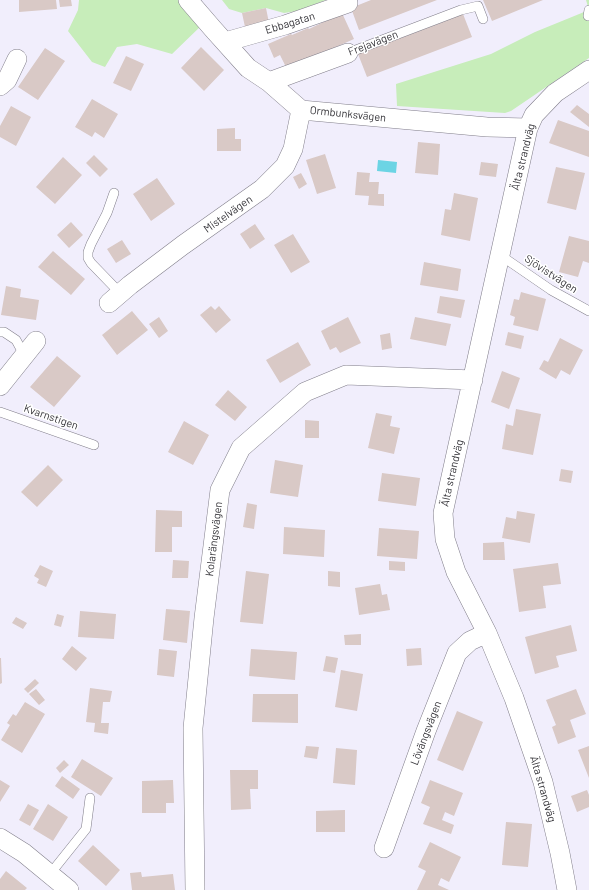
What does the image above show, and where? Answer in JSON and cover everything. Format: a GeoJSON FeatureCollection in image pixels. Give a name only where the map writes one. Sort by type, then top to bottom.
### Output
{"type":"FeatureCollection","features":[{"type":"Feature","properties":{"kind":"street","name":"Ormbunksvägen"},"geometry":{"type":"LineString","coordinates":[[188,0],[248,68],[269,82],[301,110],[487,127],[528,128]]}},
{"type":"Feature","properties":{"kind":"street","name":"Ebbagatan"},"geometry":{"type":"LineString","coordinates":[[224,42],[285,25],[350,1]]}},
{"type":"Feature","properties":{"kind":"street","name":"Frejavägen"},"geometry":{"type":"LineString","coordinates":[[269,82],[348,53]]}},
{"type":"Feature","properties":{"kind":"street"},"geometry":{"type":"LineString","coordinates":[[0,86],[7,80],[17,59]]}},
{"type":"Feature","properties":{"kind":"street","name":"Älta strandväg"},"geometry":{"type":"LineString","coordinates":[[567,890],[543,782],[514,698],[487,633],[456,572],[445,539],[443,513],[528,128],[534,115],[554,93],[589,70]]}},
{"type":"Feature","properties":{"kind":"street","name":"Mistelvägen"},"geometry":{"type":"LineString","coordinates":[[114,298],[183,245],[240,206],[262,189],[285,166],[293,149],[301,110]]}},
{"type":"Feature","properties":{"kind":"street"},"geometry":{"type":"LineString","coordinates":[[0,386],[36,341]]}},
{"type":"Feature","properties":{"kind":"street","name":"Kolarängsvägen"},"geometry":{"type":"LineString","coordinates":[[196,890],[193,728],[204,618],[220,490],[241,448],[305,392],[346,376],[473,380]]}},
{"type":"Feature","properties":{"kind":"street","name":"Lövängsvägen"},"geometry":{"type":"LineString","coordinates":[[384,848],[426,731],[457,653],[470,641],[487,633]]}},
{"type":"Feature","properties":{"kind":"street"},"geometry":{"type":"LineString","coordinates":[[0,838],[24,853],[69,890]]}},
{"type":"Feature","properties":{"kind":"lane","name":"Frejavägen"},"geometry":{"type":"LineString","coordinates":[[348,53],[462,10],[478,6],[483,19]]}},
{"type":"Feature","properties":{"kind":"lane","name":"Mistelvägen"},"geometry":{"type":"LineString","coordinates":[[114,193],[107,213],[88,252],[88,258],[114,298]]}},
{"type":"Feature","properties":{"kind":"lane","name":"Sjövistvägen"},"geometry":{"type":"LineString","coordinates":[[500,255],[551,290],[589,311]]}},
{"type":"Feature","properties":{"kind":"lane"},"geometry":{"type":"LineString","coordinates":[[0,332],[4,332],[16,340],[22,351],[18,363]]}},
{"type":"Feature","properties":{"kind":"lane","name":"Kvarnstigen"},"geometry":{"type":"LineString","coordinates":[[0,412],[94,445]]}},
{"type":"Feature","properties":{"kind":"lane"},"geometry":{"type":"LineString","coordinates":[[50,874],[86,829],[90,798]]}},
{"type":"Feature","properties":{"kind":"green space"},"geometry":{"type":"Polygon","coordinates":[[[79,0],[180,0],[202,25],[172,54],[137,44],[117,47],[105,67],[92,62],[68,31],[78,10],[79,0]]]}},
{"type":"Feature","properties":{"kind":"green space"},"geometry":{"type":"Polygon","coordinates":[[[222,0],[326,0],[297,11],[284,13],[266,8],[242,13],[229,9],[222,0]]]}},
{"type":"Feature","properties":{"kind":"green space"},"geometry":{"type":"Polygon","coordinates":[[[586,0],[589,0],[589,10],[586,0]]]}},
{"type":"Feature","properties":{"kind":"green space"},"geometry":{"type":"Polygon","coordinates":[[[589,10],[589,58],[511,111],[505,113],[397,106],[396,84],[491,54],[535,32],[589,10]]]}},
{"type":"Feature","properties":{"kind":"water"},"geometry":{"type":"Polygon","coordinates":[[[378,160],[397,162],[396,173],[377,171],[378,160]]]}},
{"type":"Feature","properties":{"kind":"building"},"geometry":{"type":"Polygon","coordinates":[[[19,0],[56,0],[57,9],[19,12],[19,0]]]}},
{"type":"Feature","properties":{"kind":"building"},"geometry":{"type":"Polygon","coordinates":[[[59,0],[71,0],[72,6],[60,7],[59,0]]]}},
{"type":"Feature","properties":{"kind":"building"},"geometry":{"type":"Polygon","coordinates":[[[371,0],[437,0],[359,30],[351,8],[371,0]]]}},
{"type":"Feature","properties":{"kind":"building"},"geometry":{"type":"Polygon","coordinates":[[[483,0],[543,0],[492,21],[483,0]]]}},
{"type":"Feature","properties":{"kind":"building"},"geometry":{"type":"Polygon","coordinates":[[[266,8],[269,23],[245,27],[242,13],[266,8]]]}},
{"type":"Feature","properties":{"kind":"building"},"geometry":{"type":"Polygon","coordinates":[[[342,13],[354,39],[336,47],[337,49],[286,67],[280,55],[274,58],[268,44],[291,34],[292,35],[308,28],[309,29],[342,13]]]}},
{"type":"Feature","properties":{"kind":"building"},"geometry":{"type":"Polygon","coordinates":[[[463,14],[472,37],[367,77],[358,54],[463,14]]]}},
{"type":"Feature","properties":{"kind":"building"},"geometry":{"type":"Polygon","coordinates":[[[201,47],[224,70],[204,91],[181,68],[201,47]]]}},
{"type":"Feature","properties":{"kind":"building"},"geometry":{"type":"Polygon","coordinates":[[[45,48],[65,61],[38,100],[18,87],[45,48]]]}},
{"type":"Feature","properties":{"kind":"building"},"geometry":{"type":"Polygon","coordinates":[[[126,56],[144,64],[131,91],[113,83],[126,56]]]}},
{"type":"Feature","properties":{"kind":"building"},"geometry":{"type":"Polygon","coordinates":[[[92,99],[118,114],[104,138],[95,132],[92,137],[75,127],[92,99]]]}},
{"type":"Feature","properties":{"kind":"building"},"geometry":{"type":"Polygon","coordinates":[[[577,105],[589,114],[589,127],[570,112],[577,105]]]}},
{"type":"Feature","properties":{"kind":"building"},"geometry":{"type":"Polygon","coordinates":[[[11,106],[31,117],[16,146],[0,137],[0,126],[11,106]]]}},
{"type":"Feature","properties":{"kind":"building"},"geometry":{"type":"Polygon","coordinates":[[[558,120],[589,131],[589,157],[549,143],[558,120]]]}},
{"type":"Feature","properties":{"kind":"building"},"geometry":{"type":"Polygon","coordinates":[[[235,128],[235,139],[241,139],[241,151],[217,151],[217,129],[235,128]]]}},
{"type":"Feature","properties":{"kind":"building"},"geometry":{"type":"Polygon","coordinates":[[[418,142],[440,144],[438,175],[415,173],[418,142]]]}},
{"type":"Feature","properties":{"kind":"building"},"geometry":{"type":"Polygon","coordinates":[[[325,154],[336,188],[317,194],[306,160],[325,154]]]}},
{"type":"Feature","properties":{"kind":"building"},"geometry":{"type":"Polygon","coordinates":[[[94,155],[108,169],[100,177],[86,163],[94,155]]]}},
{"type":"Feature","properties":{"kind":"building"},"geometry":{"type":"Polygon","coordinates":[[[63,157],[82,175],[55,204],[36,187],[63,157]]]}},
{"type":"Feature","properties":{"kind":"building"},"geometry":{"type":"Polygon","coordinates":[[[481,162],[498,164],[496,177],[479,175],[481,162]]]}},
{"type":"Feature","properties":{"kind":"building"},"geometry":{"type":"Polygon","coordinates":[[[556,167],[585,173],[576,210],[547,203],[556,167]]]}},
{"type":"Feature","properties":{"kind":"building"},"geometry":{"type":"Polygon","coordinates":[[[357,172],[370,173],[369,182],[379,182],[378,194],[384,194],[384,206],[368,205],[369,196],[355,195],[357,172]]]}},
{"type":"Feature","properties":{"kind":"building"},"geometry":{"type":"Polygon","coordinates":[[[301,173],[307,184],[299,189],[293,177],[301,173]]]}},
{"type":"Feature","properties":{"kind":"building"},"geometry":{"type":"Polygon","coordinates":[[[157,178],[175,204],[151,221],[133,194],[157,178]]]}},
{"type":"Feature","properties":{"kind":"building"},"geometry":{"type":"Polygon","coordinates":[[[454,193],[478,198],[470,241],[441,235],[445,209],[451,210],[454,193]]]}},
{"type":"Feature","properties":{"kind":"building"},"geometry":{"type":"Polygon","coordinates":[[[71,222],[83,235],[69,248],[57,235],[71,222]]]}},
{"type":"Feature","properties":{"kind":"building"},"geometry":{"type":"Polygon","coordinates":[[[255,224],[265,239],[250,249],[240,234],[255,224]]]}},
{"type":"Feature","properties":{"kind":"building"},"geometry":{"type":"Polygon","coordinates":[[[293,234],[310,262],[291,273],[274,245],[293,234]]]}},
{"type":"Feature","properties":{"kind":"building"},"geometry":{"type":"Polygon","coordinates":[[[569,236],[589,241],[589,263],[583,261],[578,277],[559,272],[569,236]]]}},
{"type":"Feature","properties":{"kind":"building"},"geometry":{"type":"Polygon","coordinates":[[[122,240],[131,254],[116,263],[107,249],[122,240]]]}},
{"type":"Feature","properties":{"kind":"building"},"geometry":{"type":"Polygon","coordinates":[[[53,251],[85,279],[71,295],[38,267],[53,251]]]}},
{"type":"Feature","properties":{"kind":"building"},"geometry":{"type":"Polygon","coordinates":[[[424,262],[461,269],[458,291],[420,285],[424,262]]]}},
{"type":"Feature","properties":{"kind":"building"},"geometry":{"type":"Polygon","coordinates":[[[6,286],[21,289],[20,297],[39,300],[36,320],[1,315],[6,286]]]}},
{"type":"Feature","properties":{"kind":"building"},"geometry":{"type":"Polygon","coordinates":[[[521,292],[546,299],[538,331],[513,325],[515,317],[510,315],[514,299],[519,300],[521,292]]]}},
{"type":"Feature","properties":{"kind":"building"},"geometry":{"type":"Polygon","coordinates":[[[440,296],[465,300],[461,318],[437,313],[440,296]]]}},
{"type":"Feature","properties":{"kind":"building"},"geometry":{"type":"Polygon","coordinates":[[[211,306],[215,310],[219,306],[231,320],[216,333],[200,315],[211,306]]]}},
{"type":"Feature","properties":{"kind":"building"},"geometry":{"type":"Polygon","coordinates":[[[132,311],[148,330],[117,355],[102,335],[132,311]]]}},
{"type":"Feature","properties":{"kind":"building"},"geometry":{"type":"Polygon","coordinates":[[[159,317],[168,331],[159,338],[149,324],[159,317]]]}},
{"type":"Feature","properties":{"kind":"building"},"geometry":{"type":"Polygon","coordinates":[[[348,317],[361,343],[340,353],[336,347],[330,350],[321,331],[348,317]]]}},
{"type":"Feature","properties":{"kind":"building"},"geometry":{"type":"Polygon","coordinates":[[[415,317],[451,324],[446,346],[410,339],[415,317]]]}},
{"type":"Feature","properties":{"kind":"building"},"geometry":{"type":"Polygon","coordinates":[[[508,332],[524,336],[521,349],[505,345],[508,332]]]}},
{"type":"Feature","properties":{"kind":"building"},"geometry":{"type":"Polygon","coordinates":[[[390,333],[392,348],[382,350],[380,335],[390,333]]]}},
{"type":"Feature","properties":{"kind":"building"},"geometry":{"type":"Polygon","coordinates":[[[560,338],[583,350],[570,375],[561,370],[556,379],[539,369],[544,360],[548,362],[560,338]]]}},
{"type":"Feature","properties":{"kind":"building"},"geometry":{"type":"Polygon","coordinates":[[[298,342],[311,365],[280,383],[266,360],[298,342]]]}},
{"type":"Feature","properties":{"kind":"building"},"geometry":{"type":"Polygon","coordinates":[[[57,356],[81,376],[54,407],[30,387],[57,356]]]}},
{"type":"Feature","properties":{"kind":"building"},"geometry":{"type":"Polygon","coordinates":[[[502,371],[520,378],[509,409],[491,402],[502,371]]]}},
{"type":"Feature","properties":{"kind":"building"},"geometry":{"type":"Polygon","coordinates":[[[228,390],[247,407],[235,421],[215,405],[228,390]]]}},
{"type":"Feature","properties":{"kind":"building"},"geometry":{"type":"Polygon","coordinates":[[[516,409],[541,414],[533,455],[502,449],[506,424],[513,426],[516,409]]]}},
{"type":"Feature","properties":{"kind":"building"},"geometry":{"type":"Polygon","coordinates":[[[376,413],[392,416],[390,426],[400,428],[394,454],[368,448],[376,413]]]}},
{"type":"Feature","properties":{"kind":"building"},"geometry":{"type":"Polygon","coordinates":[[[305,420],[319,421],[319,438],[305,438],[305,420]]]}},
{"type":"Feature","properties":{"kind":"building"},"geometry":{"type":"Polygon","coordinates":[[[184,421],[209,435],[193,465],[168,452],[184,421]]]}},
{"type":"Feature","properties":{"kind":"building"},"geometry":{"type":"Polygon","coordinates":[[[275,460],[303,465],[298,497],[270,493],[275,460]]]}},
{"type":"Feature","properties":{"kind":"building"},"geometry":{"type":"Polygon","coordinates":[[[48,465],[63,480],[37,507],[21,492],[48,465]]]}},
{"type":"Feature","properties":{"kind":"building"},"geometry":{"type":"Polygon","coordinates":[[[561,469],[573,471],[571,483],[559,481],[561,469]]]}},
{"type":"Feature","properties":{"kind":"building"},"geometry":{"type":"Polygon","coordinates":[[[382,473],[420,478],[416,506],[378,501],[382,473]]]}},
{"type":"Feature","properties":{"kind":"building"},"geometry":{"type":"Polygon","coordinates":[[[247,503],[257,505],[254,529],[243,527],[247,503]]]}},
{"type":"Feature","properties":{"kind":"building"},"geometry":{"type":"Polygon","coordinates":[[[156,510],[182,511],[182,527],[172,527],[172,552],[155,552],[156,510]]]}},
{"type":"Feature","properties":{"kind":"building"},"geometry":{"type":"Polygon","coordinates":[[[517,511],[535,514],[530,543],[502,538],[506,517],[516,519],[517,511]]]}},
{"type":"Feature","properties":{"kind":"building"},"geometry":{"type":"Polygon","coordinates":[[[284,527],[325,530],[324,557],[283,554],[284,527]]]}},
{"type":"Feature","properties":{"kind":"building"},"geometry":{"type":"Polygon","coordinates":[[[379,528],[419,531],[417,559],[377,556],[379,528]]]}},
{"type":"Feature","properties":{"kind":"building"},"geometry":{"type":"Polygon","coordinates":[[[504,542],[505,560],[483,560],[483,543],[504,542]]]}},
{"type":"Feature","properties":{"kind":"building"},"geometry":{"type":"Polygon","coordinates":[[[173,560],[189,561],[188,578],[172,578],[173,560]]]}},
{"type":"Feature","properties":{"kind":"building"},"geometry":{"type":"Polygon","coordinates":[[[389,561],[405,562],[405,571],[389,570],[389,561]]]}},
{"type":"Feature","properties":{"kind":"building"},"geometry":{"type":"Polygon","coordinates":[[[558,563],[561,584],[543,586],[546,608],[519,612],[513,569],[558,563]]]}},
{"type":"Feature","properties":{"kind":"building"},"geometry":{"type":"Polygon","coordinates":[[[40,565],[53,571],[46,587],[37,583],[39,579],[34,576],[40,565]]]}},
{"type":"Feature","properties":{"kind":"building"},"geometry":{"type":"Polygon","coordinates":[[[246,571],[269,574],[263,624],[240,622],[246,571]]]}},
{"type":"Feature","properties":{"kind":"building"},"geometry":{"type":"Polygon","coordinates":[[[328,571],[340,572],[340,587],[328,586],[328,571]]]}},
{"type":"Feature","properties":{"kind":"building"},"geometry":{"type":"Polygon","coordinates":[[[380,584],[382,595],[387,594],[390,610],[359,615],[355,588],[380,584]]]}},
{"type":"Feature","properties":{"kind":"building"},"geometry":{"type":"Polygon","coordinates":[[[166,609],[190,611],[187,643],[163,640],[166,609]]]}},
{"type":"Feature","properties":{"kind":"building"},"geometry":{"type":"Polygon","coordinates":[[[80,611],[116,614],[114,639],[78,637],[80,611]]]}},
{"type":"Feature","properties":{"kind":"building"},"geometry":{"type":"Polygon","coordinates":[[[57,614],[64,616],[61,627],[54,625],[57,614]]]}},
{"type":"Feature","properties":{"kind":"building"},"geometry":{"type":"Polygon","coordinates":[[[16,617],[27,623],[23,629],[12,623],[16,617]]]}},
{"type":"Feature","properties":{"kind":"building"},"geometry":{"type":"Polygon","coordinates":[[[571,625],[577,651],[556,656],[559,667],[535,674],[525,637],[571,625]]]}},
{"type":"Feature","properties":{"kind":"building"},"geometry":{"type":"Polygon","coordinates":[[[361,634],[361,645],[345,645],[344,635],[361,634]]]}},
{"type":"Feature","properties":{"kind":"building"},"geometry":{"type":"Polygon","coordinates":[[[72,646],[87,658],[76,671],[62,659],[72,646]]]}},
{"type":"Feature","properties":{"kind":"building"},"geometry":{"type":"Polygon","coordinates":[[[421,648],[422,665],[407,666],[406,649],[421,648]]]}},
{"type":"Feature","properties":{"kind":"building"},"geometry":{"type":"Polygon","coordinates":[[[159,649],[177,651],[174,677],[157,675],[159,649]]]}},
{"type":"Feature","properties":{"kind":"building"},"geometry":{"type":"Polygon","coordinates":[[[251,649],[297,652],[295,680],[249,676],[251,649]]]}},
{"type":"Feature","properties":{"kind":"building"},"geometry":{"type":"Polygon","coordinates":[[[326,656],[338,658],[335,673],[323,671],[326,656]]]}},
{"type":"Feature","properties":{"kind":"building"},"geometry":{"type":"Polygon","coordinates":[[[0,658],[2,683],[0,684],[0,658]]]}},
{"type":"Feature","properties":{"kind":"building"},"geometry":{"type":"Polygon","coordinates":[[[341,670],[363,674],[357,711],[335,707],[341,670]]]}},
{"type":"Feature","properties":{"kind":"building"},"geometry":{"type":"Polygon","coordinates":[[[35,679],[39,683],[28,693],[24,689],[35,679]]]}},
{"type":"Feature","properties":{"kind":"building"},"geometry":{"type":"Polygon","coordinates":[[[90,688],[112,691],[110,702],[103,702],[101,723],[109,723],[108,734],[94,732],[95,723],[86,722],[90,688]]]}},
{"type":"Feature","properties":{"kind":"building"},"geometry":{"type":"Polygon","coordinates":[[[36,689],[45,700],[39,705],[29,694],[36,689]]]}},
{"type":"Feature","properties":{"kind":"building"},"geometry":{"type":"Polygon","coordinates":[[[576,689],[586,714],[570,720],[576,737],[558,744],[552,727],[556,725],[546,700],[576,689]]]}},
{"type":"Feature","properties":{"kind":"building"},"geometry":{"type":"Polygon","coordinates":[[[253,694],[298,694],[298,723],[252,722],[253,694]]]}},
{"type":"Feature","properties":{"kind":"building"},"geometry":{"type":"Polygon","coordinates":[[[25,702],[45,714],[22,753],[1,740],[10,725],[7,723],[13,714],[16,716],[25,702]]]}},
{"type":"Feature","properties":{"kind":"building"},"geometry":{"type":"Polygon","coordinates":[[[457,711],[483,722],[463,771],[437,760],[457,711]]]}},
{"type":"Feature","properties":{"kind":"building"},"geometry":{"type":"Polygon","coordinates":[[[306,746],[319,747],[317,759],[304,757],[306,746]]]}},
{"type":"Feature","properties":{"kind":"building"},"geometry":{"type":"Polygon","coordinates":[[[589,746],[589,778],[578,750],[589,746]]]}},
{"type":"Feature","properties":{"kind":"building"},"geometry":{"type":"Polygon","coordinates":[[[336,748],[357,750],[355,785],[333,783],[336,748]]]}},
{"type":"Feature","properties":{"kind":"building"},"geometry":{"type":"Polygon","coordinates":[[[82,759],[113,778],[101,796],[71,777],[82,759]]]}},
{"type":"Feature","properties":{"kind":"building"},"geometry":{"type":"Polygon","coordinates":[[[64,760],[69,765],[60,773],[56,768],[64,760]]]}},
{"type":"Feature","properties":{"kind":"building"},"geometry":{"type":"Polygon","coordinates":[[[230,770],[258,770],[258,789],[250,789],[251,809],[231,810],[230,770]]]}},
{"type":"Feature","properties":{"kind":"building"},"geometry":{"type":"Polygon","coordinates":[[[62,776],[80,789],[73,799],[55,786],[62,776]]]}},
{"type":"Feature","properties":{"kind":"building"},"geometry":{"type":"Polygon","coordinates":[[[0,780],[10,786],[0,802],[0,780]]]}},
{"type":"Feature","properties":{"kind":"building"},"geometry":{"type":"Polygon","coordinates":[[[173,780],[174,803],[166,803],[166,813],[142,813],[142,781],[173,780]]]}},
{"type":"Feature","properties":{"kind":"building"},"geometry":{"type":"Polygon","coordinates":[[[430,780],[463,793],[454,816],[445,812],[442,820],[454,825],[451,834],[423,824],[430,807],[421,803],[430,780]]]}},
{"type":"Feature","properties":{"kind":"building"},"geometry":{"type":"Polygon","coordinates":[[[587,790],[589,795],[589,807],[577,812],[571,796],[587,790]]]}},
{"type":"Feature","properties":{"kind":"building"},"geometry":{"type":"Polygon","coordinates":[[[28,804],[39,810],[30,826],[19,820],[28,804]]]}},
{"type":"Feature","properties":{"kind":"building"},"geometry":{"type":"Polygon","coordinates":[[[48,804],[68,817],[53,841],[33,829],[48,804]]]}},
{"type":"Feature","properties":{"kind":"building"},"geometry":{"type":"Polygon","coordinates":[[[345,810],[345,832],[316,832],[316,811],[345,810]]]}},
{"type":"Feature","properties":{"kind":"building"},"geometry":{"type":"Polygon","coordinates":[[[506,822],[532,824],[528,867],[502,865],[506,822]]]}},
{"type":"Feature","properties":{"kind":"building"},"geometry":{"type":"Polygon","coordinates":[[[430,842],[461,857],[449,882],[441,878],[438,885],[449,890],[417,890],[426,871],[418,867],[430,842]]]}},
{"type":"Feature","properties":{"kind":"building"},"geometry":{"type":"Polygon","coordinates":[[[93,845],[120,870],[106,886],[78,861],[93,845]]]}},
{"type":"Feature","properties":{"kind":"building"},"geometry":{"type":"Polygon","coordinates":[[[6,871],[27,888],[25,890],[0,890],[0,879],[6,871]]]}},
{"type":"Feature","properties":{"kind":"building"},"geometry":{"type":"Polygon","coordinates":[[[141,872],[142,877],[173,874],[175,890],[132,890],[130,873],[141,872]]]}}]}
